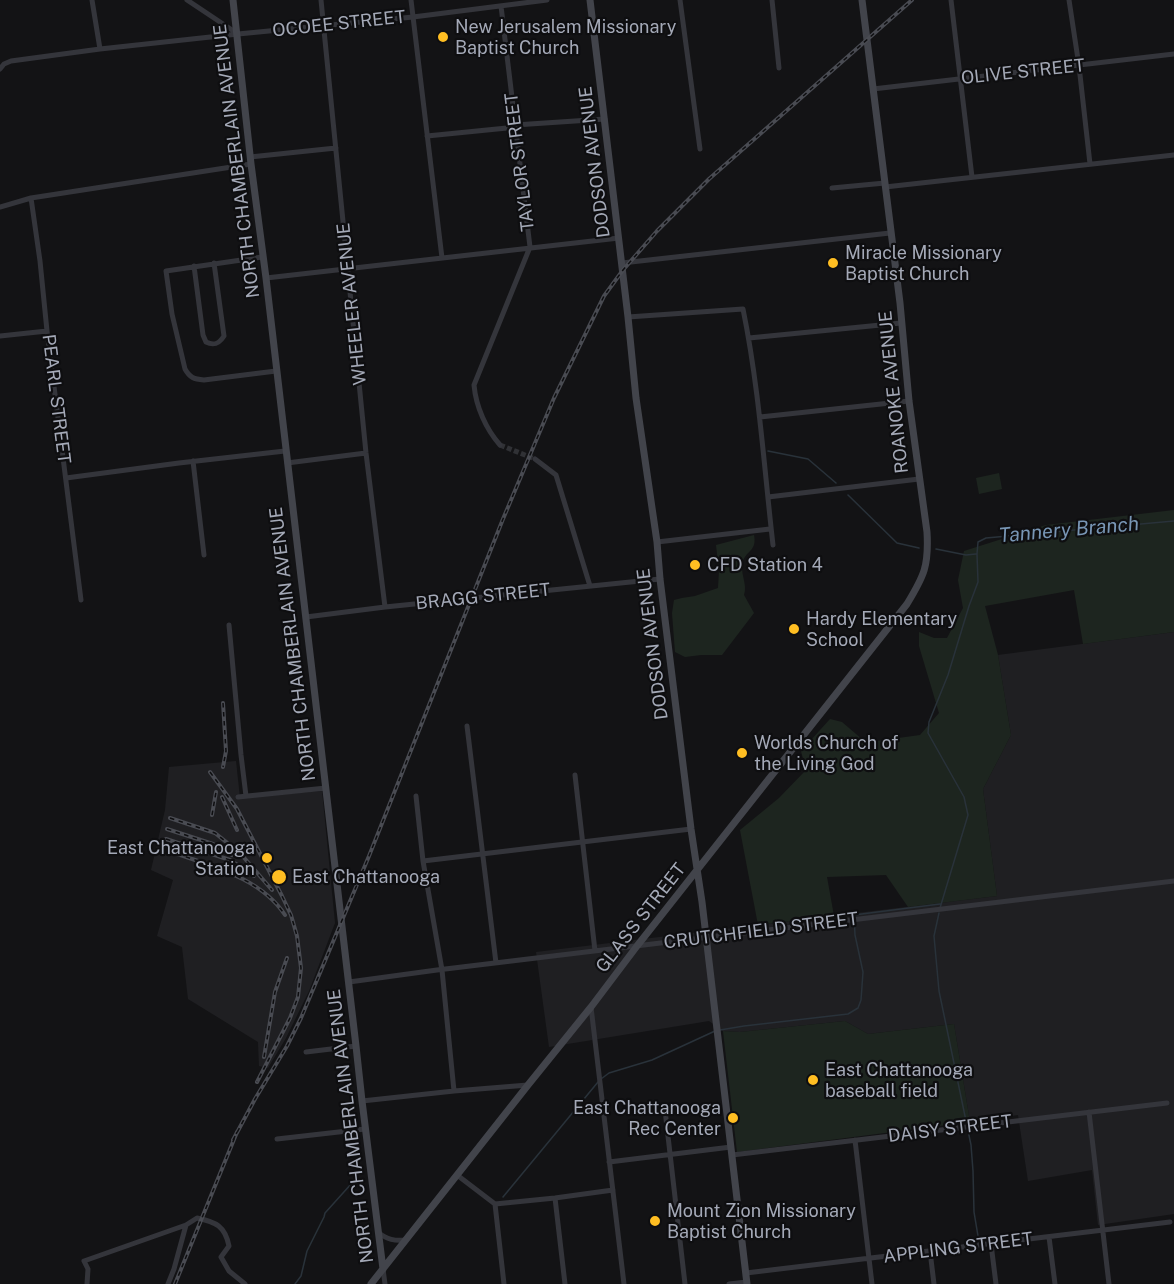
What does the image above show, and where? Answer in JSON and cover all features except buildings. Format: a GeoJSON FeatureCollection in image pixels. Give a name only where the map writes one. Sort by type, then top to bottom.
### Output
{"type":"FeatureCollection","features":[{"type":"Feature","properties":{"kind":"street"},"geometry":{"type":"LineString","coordinates":[[92,0],[100,49]]}},
{"type":"Feature","properties":{"kind":"street"},"geometry":{"type":"LineString","coordinates":[[187,0],[238,34]]}},
{"type":"Feature","properties":{"kind":"street","name":"NORTH CHAMBERLAIN AVENUE"},"geometry":{"type":"LineString","coordinates":[[233,0],[250,161],[266,278],[286,463],[385,1284]]}},
{"type":"Feature","properties":{"kind":"street","name":"WHEELER AVENUE"},"geometry":{"type":"LineString","coordinates":[[321,0],[366,453],[385,607]]}},
{"type":"Feature","properties":{"kind":"street"},"geometry":{"type":"LineString","coordinates":[[411,0],[442,258]]}},
{"type":"Feature","properties":{"kind":"street","name":"OCOEE STREET"},"geometry":{"type":"LineString","coordinates":[[0,69],[11,61],[100,49],[413,17],[547,0]]}},
{"type":"Feature","properties":{"kind":"street"},"geometry":{"type":"LineString","coordinates":[[590,0],[597,0]]}},
{"type":"Feature","properties":{"kind":"street","name":"DODSON AVENUE"},"geometry":{"type":"LineString","coordinates":[[590,0],[636,398],[657,542],[747,1283]]}},
{"type":"Feature","properties":{"kind":"street"},"geometry":{"type":"LineString","coordinates":[[680,0],[700,149]]}},
{"type":"Feature","properties":{"kind":"street"},"geometry":{"type":"LineString","coordinates":[[772,0],[779,68]]}},
{"type":"Feature","properties":{"kind":"street","name":"ROANOKE AVENUE"},"geometry":{"type":"LineString","coordinates":[[862,0],[909,401],[927,532],[926,566]]}},
{"type":"Feature","properties":{"kind":"street"},"geometry":{"type":"LineString","coordinates":[[951,0],[972,177]]}},
{"type":"Feature","properties":{"kind":"street"},"geometry":{"type":"LineString","coordinates":[[1069,0],[1090,164]]}},
{"type":"Feature","properties":{"kind":"street","name":"TAYLOR STREET"},"geometry":{"type":"LineString","coordinates":[[500,445],[487,428],[474,392],[474,385],[530,247],[501,6]]}},
{"type":"Feature","properties":{"kind":"street","name":"OLIVE STREET"},"geometry":{"type":"LineString","coordinates":[[873,89],[1174,54]]}},
{"type":"Feature","properties":{"kind":"street"},"geometry":{"type":"LineString","coordinates":[[427,136],[507,128],[515,125],[605,119]]}},
{"type":"Feature","properties":{"kind":"street"},"geometry":{"type":"LineString","coordinates":[[0,207],[31,198],[336,148]]}},
{"type":"Feature","properties":{"kind":"street"},"geometry":{"type":"LineString","coordinates":[[832,188],[972,177],[1174,154]]}},
{"type":"Feature","properties":{"kind":"street","name":"PEARL STREET"},"geometry":{"type":"LineString","coordinates":[[31,198],[81,600]]}},
{"type":"Feature","properties":{"kind":"street"},"geometry":{"type":"LineString","coordinates":[[622,263],[890,233]]}},
{"type":"Feature","properties":{"kind":"street"},"geometry":{"type":"LineString","coordinates":[[266,278],[619,238]]}},
{"type":"Feature","properties":{"kind":"street"},"geometry":{"type":"LineString","coordinates":[[262,257],[166,271],[172,314],[184,369],[188,376],[204,380],[276,371]]}},
{"type":"Feature","properties":{"kind":"street"},"geometry":{"type":"LineString","coordinates":[[194,266],[203,335],[206,342],[216,344],[221,342],[224,336],[214,263]]}},
{"type":"Feature","properties":{"kind":"street"},"geometry":{"type":"LineString","coordinates":[[628,317],[743,309],[760,417],[773,545]]}},
{"type":"Feature","properties":{"kind":"street"},"geometry":{"type":"LineString","coordinates":[[749,338],[901,323]]}},
{"type":"Feature","properties":{"kind":"street"},"geometry":{"type":"LineString","coordinates":[[0,336],[47,331]]}},
{"type":"Feature","properties":{"kind":"street"},"geometry":{"type":"LineString","coordinates":[[760,417],[909,401]]}},
{"type":"Feature","properties":{"kind":"street"},"geometry":{"type":"LineString","coordinates":[[66,478],[193,461],[285,452]]}},
{"type":"Feature","properties":{"kind":"street"},"geometry":{"type":"LineString","coordinates":[[286,463],[366,453]]}},
{"type":"Feature","properties":{"kind":"street"},"geometry":{"type":"LineString","coordinates":[[535,459],[556,475],[590,586]]}},
{"type":"Feature","properties":{"kind":"street"},"geometry":{"type":"LineString","coordinates":[[193,461],[204,555]]}},
{"type":"Feature","properties":{"kind":"street"},"geometry":{"type":"LineString","coordinates":[[768,497],[919,479]]}},
{"type":"Feature","properties":{"kind":"street"},"geometry":{"type":"LineString","coordinates":[[657,542],[770,529]]}},
{"type":"Feature","properties":{"kind":"street","name":"GLASS STREET"},"geometry":{"type":"LineString","coordinates":[[371,1284],[907,604],[926,566]]}},
{"type":"Feature","properties":{"kind":"street","name":"BRAGG STREET"},"geometry":{"type":"LineString","coordinates":[[306,617],[660,579]]}},
{"type":"Feature","properties":{"kind":"street"},"geometry":{"type":"LineString","coordinates":[[229,625],[246,796]]}},
{"type":"Feature","properties":{"kind":"street"},"geometry":{"type":"LineString","coordinates":[[467,726],[496,963]]}},
{"type":"Feature","properties":{"kind":"street"},"geometry":{"type":"LineString","coordinates":[[574,775],[595,951]]}},
{"type":"Feature","properties":{"kind":"street"},"geometry":{"type":"LineString","coordinates":[[238,796],[326,788]]}},
{"type":"Feature","properties":{"kind":"street"},"geometry":{"type":"LineString","coordinates":[[416,796],[423,861],[442,970],[454,1090]]}},
{"type":"Feature","properties":{"kind":"street"},"geometry":{"type":"LineString","coordinates":[[423,861],[691,829]]}},
{"type":"Feature","properties":{"kind":"street","name":"CRUTCHFIELD STREET"},"geometry":{"type":"LineString","coordinates":[[349,982],[1174,881]]}},
{"type":"Feature","properties":{"kind":"street"},"geometry":{"type":"LineString","coordinates":[[591,1007],[624,1284]]}},
{"type":"Feature","properties":{"kind":"street"},"geometry":{"type":"LineString","coordinates":[[306,1052],[356,1046]]}},
{"type":"Feature","properties":{"kind":"street"},"geometry":{"type":"LineString","coordinates":[[362,1101],[454,1090],[528,1085]]}},
{"type":"Feature","properties":{"kind":"street","name":"DAISY STREET"},"geometry":{"type":"LineString","coordinates":[[732,1155],[1167,1103]]}},
{"type":"Feature","properties":{"kind":"street"},"geometry":{"type":"LineString","coordinates":[[665,1110],[686,1284]]}},
{"type":"Feature","properties":{"kind":"street"},"geometry":{"type":"LineString","coordinates":[[1089,1112],[1109,1284]]}},
{"type":"Feature","properties":{"kind":"street"},"geometry":{"type":"LineString","coordinates":[[277,1139],[365,1129]]}},
{"type":"Feature","properties":{"kind":"street"},"geometry":{"type":"LineString","coordinates":[[855,1140],[872,1284]]}},
{"type":"Feature","properties":{"kind":"street"},"geometry":{"type":"LineString","coordinates":[[609,1162],[731,1147]]}},
{"type":"Feature","properties":{"kind":"street"},"geometry":{"type":"LineString","coordinates":[[457,1175],[495,1204],[613,1190]]}},
{"type":"Feature","properties":{"kind":"street"},"geometry":{"type":"LineString","coordinates":[[555,1198],[565,1284]]}},
{"type":"Feature","properties":{"kind":"street"},"geometry":{"type":"LineString","coordinates":[[495,1204],[504,1284]]}},
{"type":"Feature","properties":{"kind":"street"},"geometry":{"type":"LineString","coordinates":[[87,1284],[88,1269],[84,1261],[186,1225],[197,1218],[214,1222],[227,1234],[229,1246],[221,1257],[229,1271],[246,1284]]}},
{"type":"Feature","properties":{"kind":"street","name":"APPLING STREET"},"geometry":{"type":"LineString","coordinates":[[746,1273],[1170,1222]]}},
{"type":"Feature","properties":{"kind":"street"},"geometry":{"type":"LineString","coordinates":[[168,1284],[186,1225]]}},
{"type":"Feature","properties":{"kind":"street"},"geometry":{"type":"LineString","coordinates":[[378,1232],[396,1241],[406,1240]]}},
{"type":"Feature","properties":{"kind":"street"},"geometry":{"type":"LineString","coordinates":[[1049,1237],[1054,1284]]}},
{"type":"Feature","properties":{"kind":"street"},"geometry":{"type":"LineString","coordinates":[[991,1244],[996,1284]]}},
{"type":"Feature","properties":{"kind":"street"},"geometry":{"type":"LineString","coordinates":[[930,1251],[934,1284]]}},
{"type":"Feature","properties":{"kind":"street"},"geometry":{"type":"LineString","coordinates":[[729,1284],[747,1283]]}},
{"type":"Feature","properties":{"kind":"shaded area"},"geometry":{"type":"Polygon","coordinates":[[[999,473],[1002,489],[979,494],[976,478],[999,473]]]}},
{"type":"Feature","properties":{"kind":"shaded area"},"geometry":{"type":"Polygon","coordinates":[[[1174,510],[1174,632],[1083,644],[1074,590],[985,606],[998,655],[1011,735],[983,789],[997,896],[908,907],[886,875],[827,877],[834,916],[758,925],[740,830],[779,798],[806,770],[801,751],[830,719],[842,722],[863,740],[877,741],[920,735],[939,713],[919,646],[919,632],[934,638],[947,638],[963,608],[958,580],[964,551],[1046,525],[1174,510]]]}},
{"type":"Feature","properties":{"kind":"shaded area"},"geometry":{"type":"Polygon","coordinates":[[[754,535],[753,547],[743,561],[742,569],[744,595],[754,613],[722,655],[685,657],[675,652],[672,613],[674,600],[718,588],[716,545],[754,535]]]}},
{"type":"Feature","properties":{"kind":"shaded area"},"geometry":{"type":"Polygon","coordinates":[[[1174,632],[1174,1214],[1098,1225],[1092,1170],[1028,1181],[1018,1115],[970,1122],[954,1024],[868,1034],[845,1021],[740,1032],[723,1031],[709,1021],[549,1047],[536,952],[997,896],[983,789],[1011,735],[998,655],[1174,632]]]}},
{"type":"Feature","properties":{"kind":"shaded area"},"geometry":{"type":"Polygon","coordinates":[[[236,761],[240,798],[322,791],[335,923],[309,991],[268,1068],[259,1066],[258,1042],[188,999],[182,947],[157,936],[173,880],[151,870],[165,810],[169,767],[236,761]]]}},
{"type":"Feature","properties":{"kind":"shaded area"},"geometry":{"type":"Polygon","coordinates":[[[845,1021],[868,1034],[954,1024],[970,1122],[737,1152],[723,1031],[740,1032],[845,1021]]]}},
{"type":"Feature","properties":{"kind":"waterway"},"geometry":{"type":"LineString","coordinates":[[768,451],[808,459],[836,483]]}},
{"type":"Feature","properties":{"kind":"waterway"},"geometry":{"type":"LineString","coordinates":[[848,495],[897,543],[919,548]]}},
{"type":"Feature","properties":{"kind":"waterway","name":"Tannery Branch"},"geometry":{"type":"LineString","coordinates":[[940,908],[968,815],[964,797],[928,733],[929,722],[948,675],[978,582],[978,542],[986,538],[1174,521]]}},
{"type":"Feature","properties":{"kind":"waterway"},"geometry":{"type":"LineString","coordinates":[[936,549],[966,555],[976,554]]}},
{"type":"Feature","properties":{"kind":"waterway"},"geometry":{"type":"LineString","coordinates":[[720,1030],[848,1014],[858,1008],[861,1000],[863,972],[855,935],[854,915],[940,904]]}},
{"type":"Feature","properties":{"kind":"waterway","name":"Tannery Branch"},"geometry":{"type":"LineString","coordinates":[[939,913],[934,936],[939,991],[971,1145],[974,1212],[979,1242]]}},
{"type":"Feature","properties":{"kind":"waterway"},"geometry":{"type":"LineString","coordinates":[[601,1079],[609,1073],[652,1060],[715,1031]]}},
{"type":"Feature","properties":{"kind":"waterway"},"geometry":{"type":"LineString","coordinates":[[503,1197],[598,1082]]}},
{"type":"Feature","properties":{"kind":"waterway"},"geometry":{"type":"LineString","coordinates":[[295,1284],[301,1276],[307,1251],[325,1213],[352,1183]]}},
{"type":"Feature","properties":{"kind":"tunnel"},"geometry":{"type":"LineString","coordinates":[[500,445],[535,459]]}},
{"type":"Feature","properties":{"kind":"railway"},"geometry":{"type":"LineString","coordinates":[[233,1140],[301,1018],[369,856],[503,519],[554,398],[604,296],[657,231],[709,179],[912,0]]}},
{"type":"Feature","properties":{"kind":"railway"},"geometry":{"type":"LineString","coordinates":[[223,703],[226,751],[223,767]]}},
{"type":"Feature","properties":{"kind":"railway"},"geometry":{"type":"LineString","coordinates":[[210,772],[237,809],[291,915],[297,936],[301,968],[298,997],[290,1018],[257,1082]]}},
{"type":"Feature","properties":{"kind":"railway"},"geometry":{"type":"LineString","coordinates":[[212,815],[216,792]]}},
{"type":"Feature","properties":{"kind":"railway"},"geometry":{"type":"LineString","coordinates":[[222,797],[237,830]]}},
{"type":"Feature","properties":{"kind":"railway"},"geometry":{"type":"LineString","coordinates":[[170,818],[215,833],[240,853],[272,890]]}},
{"type":"Feature","properties":{"kind":"railway"},"geometry":{"type":"LineString","coordinates":[[167,829],[213,844],[232,855]]}},
{"type":"Feature","properties":{"kind":"railway"},"geometry":{"type":"LineString","coordinates":[[166,839],[230,860],[254,876]]}},
{"type":"Feature","properties":{"kind":"railway"},"geometry":{"type":"LineString","coordinates":[[169,851],[233,874],[248,882],[275,902],[285,915]]}},
{"type":"Feature","properties":{"kind":"railway"},"geometry":{"type":"LineString","coordinates":[[264,1057],[275,992],[287,958]]}},
{"type":"Feature","properties":{"kind":"railway"},"geometry":{"type":"LineString","coordinates":[[175,1284],[237,1132]]}},
{"type":"Feature","properties":{"kind":"place","name":"New Jerusalem Missionary Baptist Church"},"geometry":{"type":"Point","coordinates":[443,37]}},
{"type":"Feature","properties":{"kind":"place","name":"Miracle Missionary Baptist Church"},"geometry":{"type":"Point","coordinates":[833,263]}},
{"type":"Feature","properties":{"kind":"place","name":"CFD Station 4"},"geometry":{"type":"Point","coordinates":[695,565]}},
{"type":"Feature","properties":{"kind":"place","name":"Hardy Elementary School"},"geometry":{"type":"Point","coordinates":[794,629]}},
{"type":"Feature","properties":{"kind":"place","name":"Worlds Church of the Living God"},"geometry":{"type":"Point","coordinates":[742,753]}},
{"type":"Feature","properties":{"kind":"place","name":"East Chattanooga Station"},"geometry":{"type":"Point","coordinates":[267,858]}},
{"type":"Feature","properties":{"kind":"place","name":"East Chattanooga"},"geometry":{"type":"Point","coordinates":[279,877]}},
{"type":"Feature","properties":{"kind":"place","name":"East Chattanooga baseball field"},"geometry":{"type":"Point","coordinates":[813,1080]}},
{"type":"Feature","properties":{"kind":"place","name":"East Chattanooga Rec Center"},"geometry":{"type":"Point","coordinates":[733,1118]}},
{"type":"Feature","properties":{"kind":"place","name":"Mount Zion Missionary Baptist Church"},"geometry":{"type":"Point","coordinates":[655,1221]}}]}
